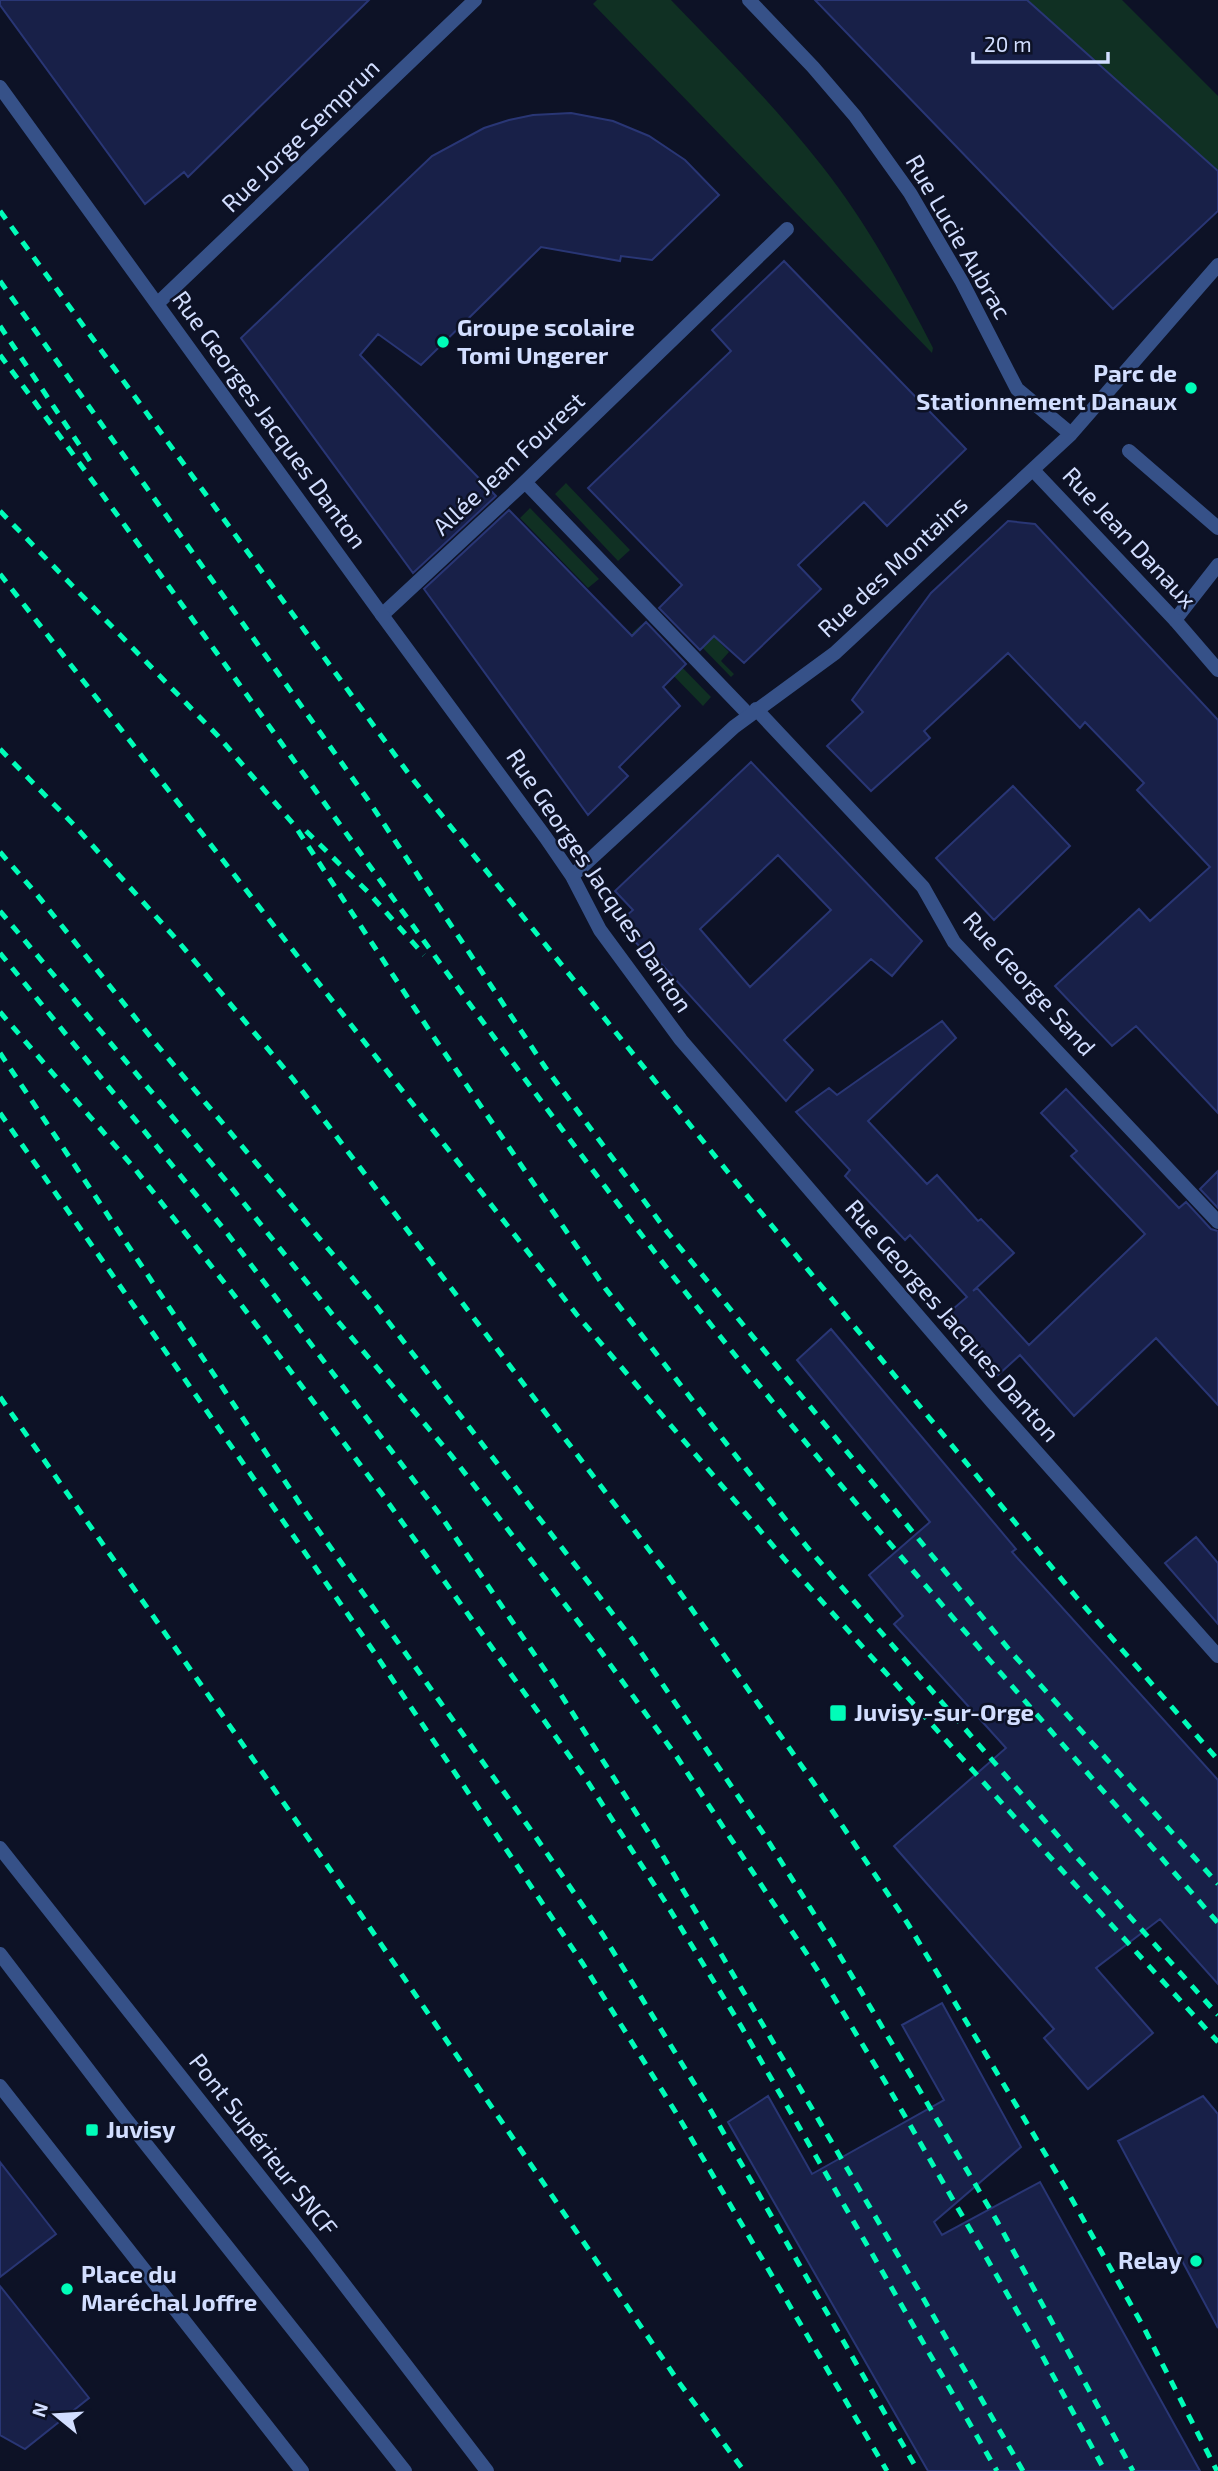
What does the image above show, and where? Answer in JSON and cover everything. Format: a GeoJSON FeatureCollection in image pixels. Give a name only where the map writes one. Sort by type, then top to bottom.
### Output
{"type":"FeatureCollection","features":[{"type":"Feature","properties":{"kind":"street","name":"Rue Jorge Semprun"},"geometry":{"type":"LineString","coordinates":[[157,304],[475,0]]}},
{"type":"Feature","properties":{"kind":"street","name":"Rue Lucie Aubrac"},"geometry":{"type":"LineString","coordinates":[[748,0],[813,67],[855,116],[910,193],[962,282],[1017,389],[1071,434]]}},
{"type":"Feature","properties":{"kind":"street","name":"Rue Georges Jacques Danton"},"geometry":{"type":"LineString","coordinates":[[0,87],[572,876],[600,930],[681,1040],[993,1403],[1218,1656]]}},
{"type":"Feature","properties":{"kind":"street","name":"Allée Jean Fourest"},"geometry":{"type":"LineString","coordinates":[[382,615],[525,482],[787,229]]}},
{"type":"Feature","properties":{"kind":"street","name":"Rue des Montains"},"geometry":{"type":"LineString","coordinates":[[572,876],[753,712],[835,653],[1033,470],[1071,434],[1213,281],[1218,265]]}},
{"type":"Feature","properties":{"kind":"street"},"geometry":{"type":"LineString","coordinates":[[1129,451],[1218,528]]}},
{"type":"Feature","properties":{"kind":"street","name":"Rue Jean Danaux"},"geometry":{"type":"LineString","coordinates":[[1033,470],[1175,620],[1218,670]]}},
{"type":"Feature","properties":{"kind":"street","name":"Rue George Sand"},"geometry":{"type":"LineString","coordinates":[[525,482],[923,887],[954,942],[1218,1222]]}},
{"type":"Feature","properties":{"kind":"street"},"geometry":{"type":"LineString","coordinates":[[1175,620],[1218,565]]}},
{"type":"Feature","properties":{"kind":"street","name":"Pont Supérieur SNCF"},"geometry":{"type":"LineString","coordinates":[[0,1849],[297,2224],[487,2471]]}},
{"type":"Feature","properties":{"kind":"street"},"geometry":{"type":"LineString","coordinates":[[0,1954],[122,2114],[405,2471]]}},
{"type":"Feature","properties":{"kind":"street"},"geometry":{"type":"LineString","coordinates":[[0,2086],[302,2471]]}},
{"type":"Feature","properties":{"kind":"green space"},"geometry":{"type":"Polygon","coordinates":[[[597,0],[671,0],[730,61],[804,144],[838,187],[882,254],[933,348],[932,353],[593,4],[597,0]]]}},
{"type":"Feature","properties":{"kind":"green space"},"geometry":{"type":"Polygon","coordinates":[[[1027,0],[1122,0],[1218,96],[1218,171],[1027,0]]]}},
{"type":"Feature","properties":{"kind":"green space"},"geometry":{"type":"Polygon","coordinates":[[[566,483],[630,550],[618,561],[555,494],[566,483]]]}},
{"type":"Feature","properties":{"kind":"green space"},"geometry":{"type":"Polygon","coordinates":[[[530,508],[599,579],[588,588],[520,518],[530,508]]]}},
{"type":"Feature","properties":{"kind":"green space"},"geometry":{"type":"Polygon","coordinates":[[[674,595],[729,652],[721,661],[734,674],[731,677],[662,606],[674,595]]]}},
{"type":"Feature","properties":{"kind":"green space"},"geometry":{"type":"Polygon","coordinates":[[[641,625],[711,697],[703,706],[632,633],[641,625]]]}},
{"type":"Feature","properties":{"kind":"building"},"geometry":{"type":"Polygon","coordinates":[[[0,0],[369,0],[188,177],[184,172],[145,204],[0,5],[0,0]]]}},
{"type":"Feature","properties":{"kind":"building"},"geometry":{"type":"Polygon","coordinates":[[[815,0],[1027,0],[1218,171],[1218,211],[1113,309],[815,0]]]}},
{"type":"Feature","properties":{"kind":"building","name":"Groupe scolaire Tomi Ungerer"},"geometry":{"type":"Polygon","coordinates":[[[571,113],[613,121],[649,136],[685,160],[719,195],[652,260],[621,256],[620,261],[541,247],[421,365],[378,334],[360,355],[496,496],[413,573],[241,338],[432,156],[484,128],[509,120],[533,115],[571,113]]]}},
{"type":"Feature","properties":{"kind":"building"},"geometry":{"type":"Polygon","coordinates":[[[784,261],[966,449],[887,526],[864,502],[798,565],[821,589],[744,663],[714,636],[700,650],[659,608],[682,585],[588,488],[731,351],[712,330],[784,261]]]}},
{"type":"Feature","properties":{"kind":"building"},"geometry":{"type":"Polygon","coordinates":[[[509,510],[632,636],[646,622],[686,664],[663,687],[680,706],[619,767],[628,776],[588,815],[424,589],[509,510]]]}},
{"type":"Feature","properties":{"kind":"building"},"geometry":{"type":"Polygon","coordinates":[[[1008,521],[1035,524],[1218,720],[1218,1113],[1136,1026],[1112,1046],[1055,986],[1139,909],[1150,921],[1210,867],[1137,790],[1144,783],[1085,722],[1080,728],[1008,653],[924,731],[930,738],[871,791],[827,746],[863,712],[852,700],[931,593],[1008,521]]]}},
{"type":"Feature","properties":{"kind":"building"},"geometry":{"type":"Polygon","coordinates":[[[751,762],[922,941],[892,976],[871,959],[784,1040],[813,1070],[786,1101],[656,958],[652,960],[618,923],[633,910],[615,891],[751,762]],[[778,855],[700,929],[750,987],[831,910],[778,855]]]}},
{"type":"Feature","properties":{"kind":"building"},"geometry":{"type":"Polygon","coordinates":[[[1013,786],[1070,846],[994,920],[936,858],[1013,786]]]}},
{"type":"Feature","properties":{"kind":"building"},"geometry":{"type":"Polygon","coordinates":[[[942,1021],[956,1038],[868,1121],[927,1184],[937,1175],[978,1221],[981,1219],[1014,1253],[973,1291],[977,1288],[1029,1345],[1145,1234],[1071,1156],[1077,1151],[1041,1113],[1066,1089],[1179,1208],[1186,1202],[1211,1229],[1218,1231],[1218,1405],[1156,1338],[1074,1416],[1020,1355],[998,1375],[946,1315],[967,1297],[910,1235],[905,1240],[845,1176],[850,1170],[796,1112],[829,1088],[837,1095],[942,1021]]]}},
{"type":"Feature","properties":{"kind":"building"},"geometry":{"type":"Polygon","coordinates":[[[1218,1171],[1218,1208],[1200,1189],[1218,1171]]]}},
{"type":"Feature","properties":{"kind":"building"},"geometry":{"type":"Polygon","coordinates":[[[831,1329],[1016,1549],[1012,1552],[1218,1780],[1218,1984],[1160,1919],[1096,1968],[1153,2033],[1088,2089],[1044,2038],[1054,2029],[894,1846],[1006,1748],[894,1624],[903,1616],[869,1575],[930,1522],[797,1360],[831,1329]]]}},
{"type":"Feature","properties":{"kind":"building"},"geometry":{"type":"Polygon","coordinates":[[[1196,1537],[1218,1563],[1218,1624],[1165,1563],[1196,1537]]]}},
{"type":"Feature","properties":{"kind":"building"},"geometry":{"type":"Polygon","coordinates":[[[942,2003],[1021,2147],[934,2222],[942,2235],[1040,2182],[1200,2471],[928,2471],[728,2122],[768,2096],[812,2174],[944,2100],[902,2025],[942,2003]]]}},
{"type":"Feature","properties":{"kind":"building"},"geometry":{"type":"Polygon","coordinates":[[[1203,2096],[1218,2114],[1218,2328],[1118,2141],[1203,2096]]]}},
{"type":"Feature","properties":{"kind":"building"},"geometry":{"type":"Polygon","coordinates":[[[0,2162],[56,2234],[0,2277],[0,2162]]]}},
{"type":"Feature","properties":{"kind":"building"},"geometry":{"type":"Polygon","coordinates":[[[0,2286],[89,2398],[25,2449],[0,2435],[0,2286]]]}},
{"type":"Feature","properties":{"kind":"railway"},"geometry":{"type":"LineString","coordinates":[[0,211],[411,777],[727,1171],[1077,1598],[1218,1760]]}},
{"type":"Feature","properties":{"kind":"railway"},"geometry":{"type":"LineString","coordinates":[[0,281],[368,800],[545,1067],[668,1233],[1011,1652],[1218,1884]]}},
{"type":"Feature","properties":{"kind":"railway"},"geometry":{"type":"LineString","coordinates":[[0,326],[94,467]]}},
{"type":"Feature","properties":{"kind":"railway"},"geometry":{"type":"LineString","coordinates":[[0,355],[483,1022],[715,1330],[927,1587],[1218,1923]]}},
{"type":"Feature","properties":{"kind":"railway"},"geometry":{"type":"LineString","coordinates":[[0,511],[218,736],[295,826],[431,1033],[605,1288],[807,1547],[1072,1852],[1218,2015]]}},
{"type":"Feature","properties":{"kind":"railway"},"geometry":{"type":"LineString","coordinates":[[0,574],[577,1315],[786,1561],[1218,2042]]}},
{"type":"Feature","properties":{"kind":"railway"},"geometry":{"type":"LineString","coordinates":[[0,749],[75,826],[177,940],[293,1079],[665,1571],[813,1782],[908,1924],[1065,2187],[1144,2328],[1217,2471]]}},
{"type":"Feature","properties":{"kind":"railway"},"geometry":{"type":"LineString","coordinates":[[306,831],[368,892],[424,955]]}},
{"type":"Feature","properties":{"kind":"railway"},"geometry":{"type":"LineString","coordinates":[[0,852],[157,1045],[377,1307],[632,1639],[765,1836],[833,1944],[997,2221],[1133,2471]]}},
{"type":"Feature","properties":{"kind":"railway"},"geometry":{"type":"LineString","coordinates":[[0,911],[451,1455],[599,1649],[677,1757],[818,1971],[887,2085],[1032,2337],[1105,2471]]}},
{"type":"Feature","properties":{"kind":"railway"},"geometry":{"type":"LineString","coordinates":[[0,953],[227,1233],[443,1519],[551,1679],[654,1841],[1023,2471]]}},
{"type":"Feature","properties":{"kind":"railway"},"geometry":{"type":"LineString","coordinates":[[0,1012],[135,1169],[234,1295],[382,1494],[586,1779],[741,2026],[997,2471]]}},
{"type":"Feature","properties":{"kind":"railway"},"geometry":{"type":"LineString","coordinates":[[0,1053],[302,1507],[603,1935],[711,2111],[918,2471]]}},
{"type":"Feature","properties":{"kind":"railway"},"geometry":{"type":"LineString","coordinates":[[0,1113],[374,1652],[583,1964],[678,2116],[887,2471]]}},
{"type":"Feature","properties":{"kind":"railway"},"geometry":{"type":"LineString","coordinates":[[0,1397],[334,1875],[678,2381],[744,2471]]}},
{"type":"Feature","properties":{"kind":"place","name":"Groupe scolaire Tomi Ungerer"},"geometry":{"type":"Point","coordinates":[443,342]}},
{"type":"Feature","properties":{"kind":"place","name":"Parc de Stationnement Danaux"},"geometry":{"type":"Point","coordinates":[1191,388]}},
{"type":"Feature","properties":{"kind":"place","name":"Juvisy-sur-Orge"},"geometry":{"type":"Point","coordinates":[838,1713]}},
{"type":"Feature","properties":{"kind":"place","name":"Juvisy"},"geometry":{"type":"Point","coordinates":[92,2130]}},
{"type":"Feature","properties":{"kind":"place","name":"Relay"},"geometry":{"type":"Point","coordinates":[1196,2261]}},
{"type":"Feature","properties":{"kind":"place","name":"Place du Maréchal Joffre"},"geometry":{"type":"Point","coordinates":[67,2289]}}]}
